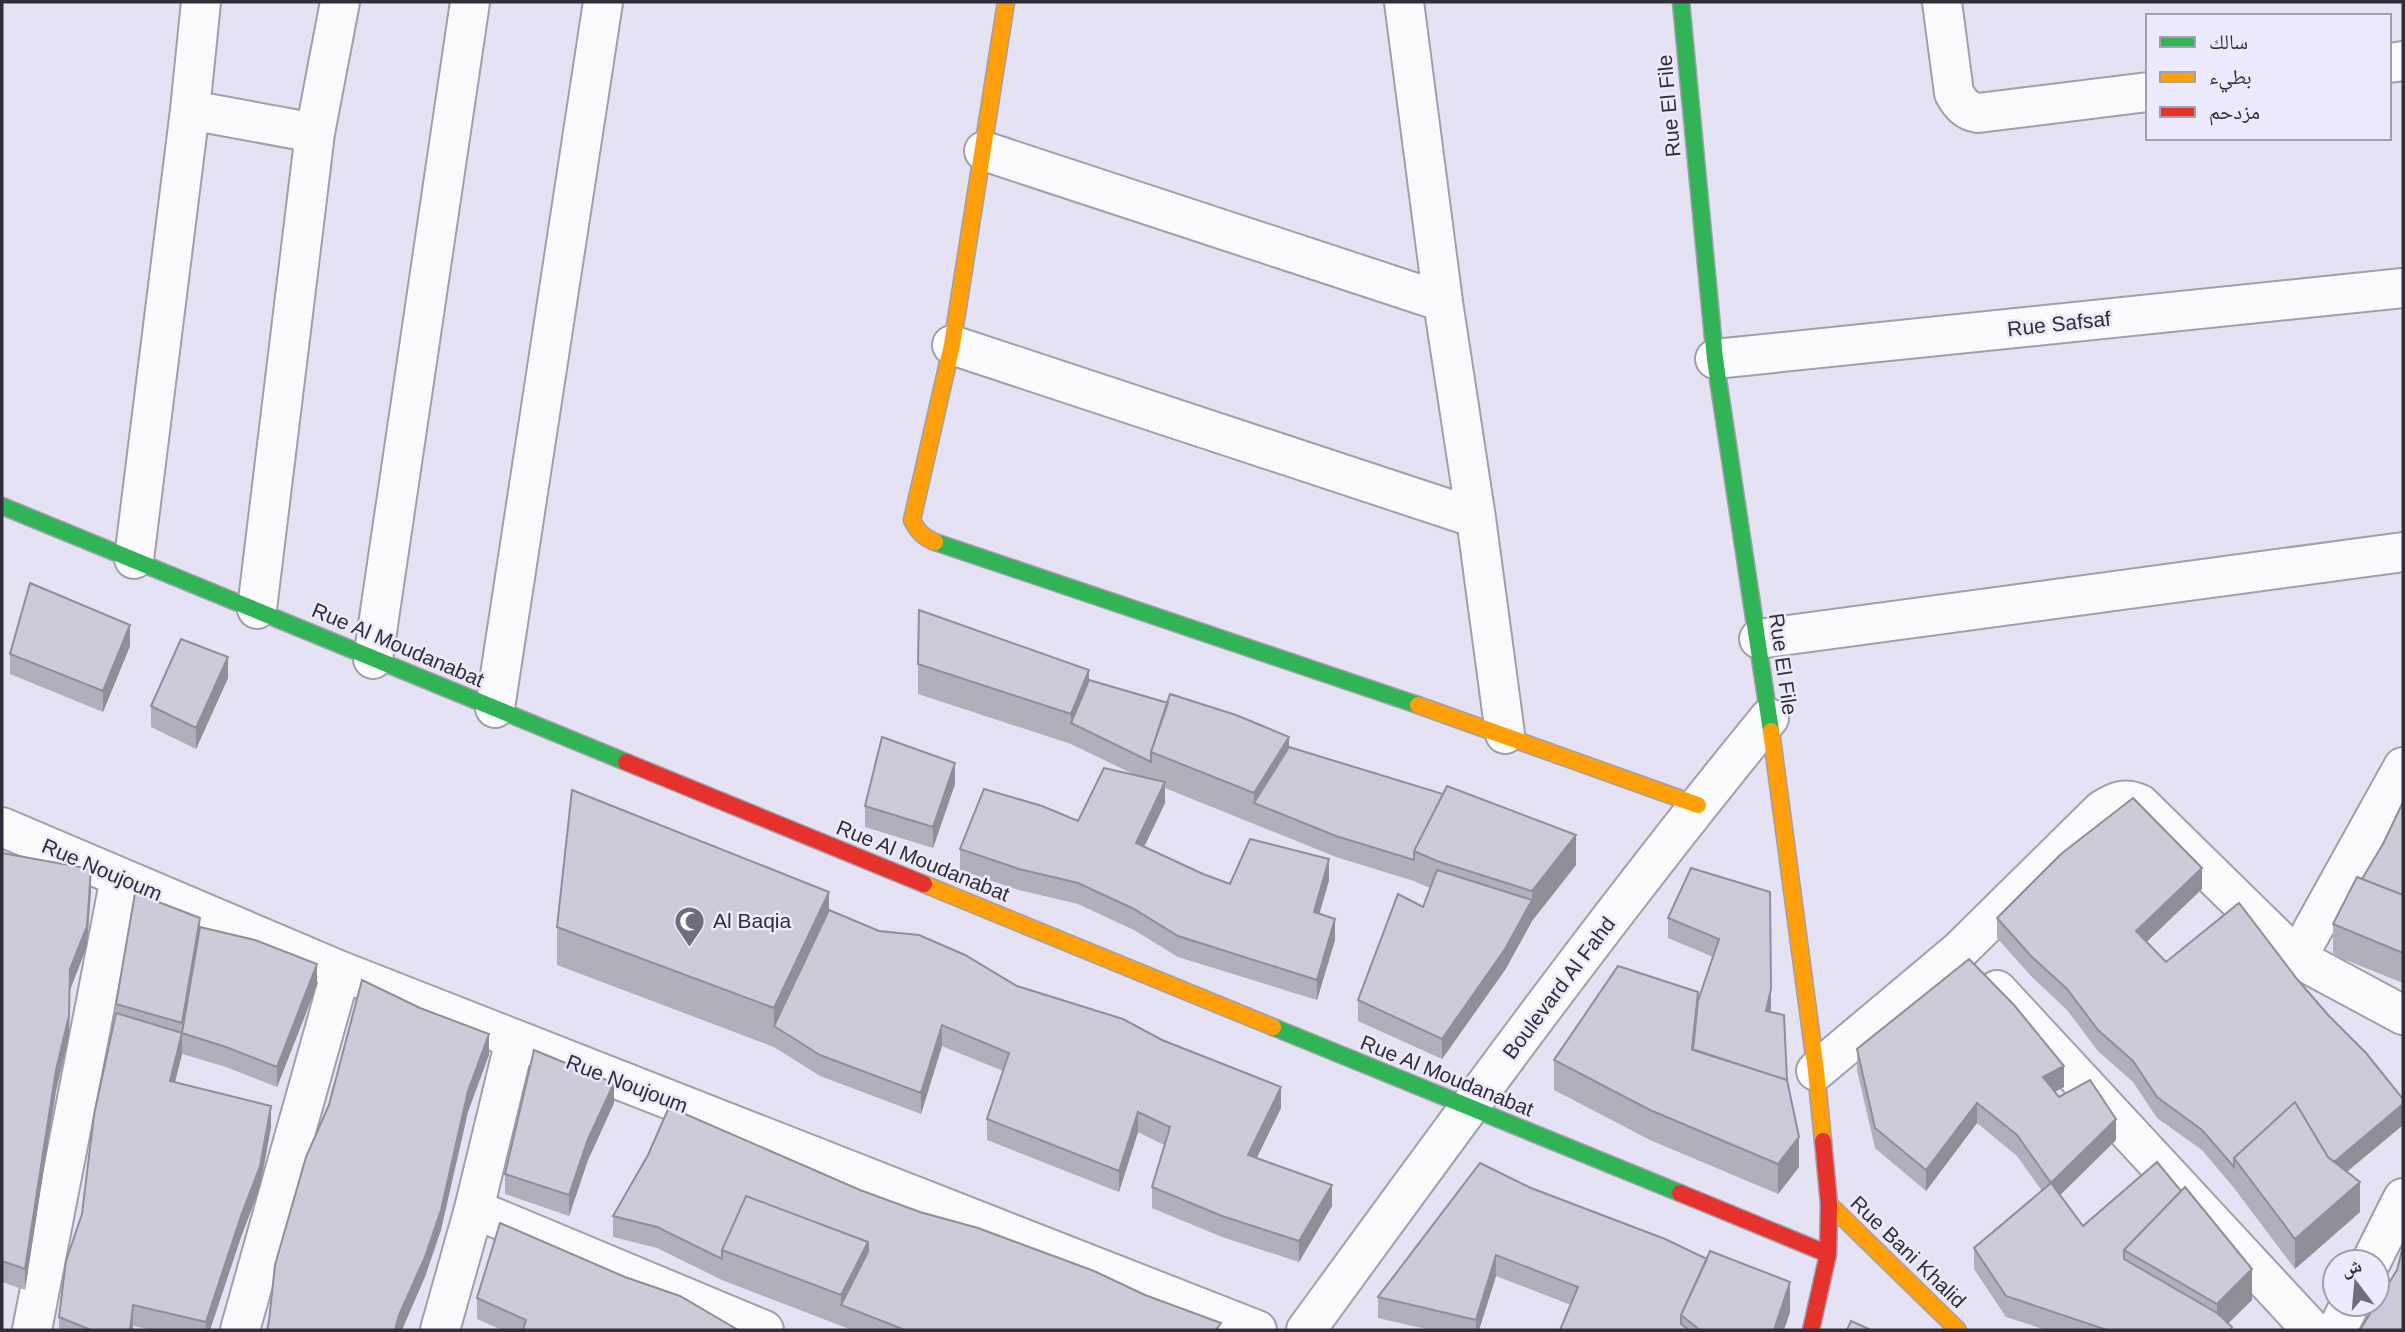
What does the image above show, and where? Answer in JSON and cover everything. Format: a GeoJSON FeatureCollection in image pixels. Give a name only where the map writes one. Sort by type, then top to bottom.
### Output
{"type":"FeatureCollection","features":[{"type":"Feature","properties":{"kind":"street"},"geometry":{"type":"LineString","coordinates":[[134,559],[201,2]]}},
{"type":"Feature","properties":{"kind":"street"},"geometry":{"type":"LineString","coordinates":[[257,609],[315,133],[340,2]]}},
{"type":"Feature","properties":{"kind":"street"},"geometry":{"type":"LineString","coordinates":[[373,659],[471,2]]}},
{"type":"Feature","properties":{"kind":"street"},"geometry":{"type":"LineString","coordinates":[[495,708],[603,2]]}},
{"type":"Feature","properties":{"kind":"street"},"geometry":{"type":"LineString","coordinates":[[1006,2],[952,345],[912,520],[913,526],[925,538],[1505,734],[1698,805]]}},
{"type":"Feature","properties":{"kind":"street"},"geometry":{"type":"LineString","coordinates":[[1404,2],[1443,302],[1505,734]]}},
{"type":"Feature","properties":{"kind":"street"},"geometry":{"type":"LineString","coordinates":[[1942,2],[1954,93],[1958,102],[1971,111],[1978,113],[2146,92]]}},
{"type":"Feature","properties":{"kind":"street","name":"Rue El File"},"geometry":{"type":"LineString","coordinates":[[1677,3],[1715,359],[1759,639],[1816,1071],[1829,1204],[1828,1254],[1811,1330]]}},
{"type":"Feature","properties":{"kind":"street"},"geometry":{"type":"LineString","coordinates":[[190,110],[315,133]]}},
{"type":"Feature","properties":{"kind":"street"},"geometry":{"type":"LineString","coordinates":[[984,151],[1443,302]]}},
{"type":"Feature","properties":{"kind":"street","name":"Rue Safsaf"},"geometry":{"type":"LineString","coordinates":[[1715,359],[2402,299]]}},
{"type":"Feature","properties":{"kind":"street"},"geometry":{"type":"LineString","coordinates":[[952,345],[1476,518]]}},
{"type":"Feature","properties":{"kind":"street","name":"Rue Al Moudanabat"},"geometry":{"type":"LineString","coordinates":[[2,506],[1828,1254]]}},
{"type":"Feature","properties":{"kind":"street"},"geometry":{"type":"LineString","coordinates":[[1759,639],[2403,552]]}},
{"type":"Feature","properties":{"kind":"street","name":"Boulevard Al Fahd"},"geometry":{"type":"LineString","coordinates":[[1306,1330],[1468,1108],[1698,805],[1769,718]]}},
{"type":"Feature","properties":{"kind":"street"},"geometry":{"type":"LineString","coordinates":[[2297,958],[2403,767]]}},
{"type":"Feature","properties":{"kind":"street"},"geometry":{"type":"LineString","coordinates":[[1816,1071],[1960,950],[2102,810],[2121,799],[2140,804],[2297,958],[2403,1015]]}},
{"type":"Feature","properties":{"kind":"street","name":"Rue Noujoum"},"geometry":{"type":"LineString","coordinates":[[2,827],[341,971],[1257,1330]]}},
{"type":"Feature","properties":{"kind":"street"},"geometry":{"type":"LineString","coordinates":[[32,1330],[120,878]]}},
{"type":"Feature","properties":{"kind":"street"},"geometry":{"type":"LineString","coordinates":[[1960,950],[2312,1330]]}},
{"type":"Feature","properties":{"kind":"street"},"geometry":{"type":"LineString","coordinates":[[240,1330],[341,971]]}},
{"type":"Feature","properties":{"kind":"street"},"geometry":{"type":"LineString","coordinates":[[440,1330],[474,1209],[515,1040]]}},
{"type":"Feature","properties":{"kind":"street"},"geometry":{"type":"LineString","coordinates":[[2378,1248],[2403,1198]]}},
{"type":"Feature","properties":{"kind":"street","name":"Rue Bani Khalid"},"geometry":{"type":"LineString","coordinates":[[1829,1204],[1958,1330]]}},
{"type":"Feature","properties":{"kind":"street"},"geometry":{"type":"LineString","coordinates":[[474,1209],[764,1330]]}},
{"type":"Feature","properties":{"kind":"building"},"geometry":{"type":"Polygon","coordinates":[[[30,583],[130,625],[103,691],[10,654],[30,583]]]}},
{"type":"Feature","properties":{"kind":"building"},"geometry":{"type":"Polygon","coordinates":[[[919,610],[1089,670],[1071,714],[918,664],[919,610]]]}},
{"type":"Feature","properties":{"kind":"building"},"geometry":{"type":"Polygon","coordinates":[[[181,639],[228,657],[196,728],[151,706],[181,639]]]}},
{"type":"Feature","properties":{"kind":"building"},"geometry":{"type":"Polygon","coordinates":[[[1089,680],[1168,703],[1151,752],[1151,762],[1071,723],[1089,680]]]}},
{"type":"Feature","properties":{"kind":"building"},"geometry":{"type":"Polygon","coordinates":[[[1170,694],[1236,715],[1289,737],[1254,793],[1151,752],[1170,694]]]}},
{"type":"Feature","properties":{"kind":"building"},"geometry":{"type":"Polygon","coordinates":[[[882,737],[955,763],[933,827],[865,806],[882,737]]]}},
{"type":"Feature","properties":{"kind":"building"},"geometry":{"type":"Polygon","coordinates":[[[1289,747],[1443,794],[1414,851],[1414,860],[1336,836],[1254,803],[1289,747]]]}},
{"type":"Feature","properties":{"kind":"building"},"geometry":{"type":"Polygon","coordinates":[[[1104,768],[1165,782],[1136,843],[1203,874],[1230,884],[1250,839],[1329,859],[1314,912],[1335,919],[1317,980],[1178,936],[1134,909],[1078,883],[1019,869],[960,849],[984,789],[1042,806],[1078,821],[1104,768]]]}},
{"type":"Feature","properties":{"kind":"building"},"geometry":{"type":"Polygon","coordinates":[[[1447,786],[1576,835],[1532,891],[1437,861],[1414,851],[1447,786]]]}},
{"type":"Feature","properties":{"kind":"building","name":"Al Baqia"},"geometry":{"type":"Polygon","coordinates":[[[572,790],[829,892],[774,1008],[557,927],[572,790]]]}},
{"type":"Feature","properties":{"kind":"building"},"geometry":{"type":"Polygon","coordinates":[[[2133,798],[2202,868],[2136,931],[2166,962],[2239,903],[2297,979],[2366,1053],[2403,1099],[2403,1104],[2334,1162],[2328,1157],[2295,1102],[2234,1158],[2234,1167],[2202,1130],[2157,1097],[2133,1061],[2098,1030],[2067,989],[2031,956],[1997,918],[2061,854],[2133,798]]]}},
{"type":"Feature","properties":{"kind":"building"},"geometry":{"type":"Polygon","coordinates":[[[2403,802],[2403,895],[2362,879],[2403,802]]]}},
{"type":"Feature","properties":{"kind":"building"},"geometry":{"type":"Polygon","coordinates":[[[2,853],[91,869],[87,926],[70,969],[69,1016],[56,1070],[25,1269],[2,1261],[2,853]]]}},
{"type":"Feature","properties":{"kind":"building"},"geometry":{"type":"Polygon","coordinates":[[[1691,868],[1770,892],[1771,989],[1766,1011],[1784,1015],[1787,1080],[1693,1050],[1698,1001],[1719,939],[1668,918],[1691,868]]]}},
{"type":"Feature","properties":{"kind":"building"},"geometry":{"type":"Polygon","coordinates":[[[1437,870],[1532,900],[1505,949],[1442,1039],[1358,1000],[1398,894],[1423,907],[1437,870]]]}},
{"type":"Feature","properties":{"kind":"building"},"geometry":{"type":"Polygon","coordinates":[[[2357,877],[2403,895],[2403,953],[2333,924],[2357,877]]]}},
{"type":"Feature","properties":{"kind":"building"},"geometry":{"type":"Polygon","coordinates":[[[135,893],[200,918],[182,1023],[116,1004],[135,893]]]}},
{"type":"Feature","properties":{"kind":"building"},"geometry":{"type":"Polygon","coordinates":[[[829,910],[879,931],[919,935],[965,955],[1017,986],[1123,1019],[1162,1040],[1281,1087],[1248,1155],[1332,1185],[1299,1241],[1222,1216],[1152,1187],[1170,1127],[1138,1112],[1119,1171],[987,1119],[1009,1053],[942,1025],[921,1093],[820,1055],[774,1026],[829,910]]]}},
{"type":"Feature","properties":{"kind":"building"},"geometry":{"type":"Polygon","coordinates":[[[200,927],[255,940],[317,964],[277,1067],[182,1033],[200,927]]]}},
{"type":"Feature","properties":{"kind":"building"},"geometry":{"type":"Polygon","coordinates":[[[1969,959],[2014,1005],[2064,1066],[2043,1077],[2059,1097],[2090,1080],[2116,1119],[2051,1183],[2017,1135],[1977,1103],[1926,1170],[1875,1128],[1857,1049],[1969,959]]]}},
{"type":"Feature","properties":{"kind":"building"},"geometry":{"type":"Polygon","coordinates":[[[1618,966],[1698,992],[1692,1049],[1787,1080],[1799,1137],[1778,1164],[1650,1110],[1554,1060],[1618,966]]]}},
{"type":"Feature","properties":{"kind":"building"},"geometry":{"type":"Polygon","coordinates":[[[362,980],[420,1008],[489,1034],[468,1091],[441,1210],[395,1330],[267,1330],[275,1265],[306,1157],[329,1105],[362,980]]]}},
{"type":"Feature","properties":{"kind":"building"},"geometry":{"type":"Polygon","coordinates":[[[116,1013],[182,1033],[170,1081],[271,1106],[260,1166],[206,1322],[133,1305],[130,1330],[91,1330],[59,1317],[66,1261],[82,1214],[94,1115],[116,1013]]]}},
{"type":"Feature","properties":{"kind":"building"},"geometry":{"type":"Polygon","coordinates":[[[534,1050],[614,1083],[588,1139],[569,1195],[505,1174],[534,1050]]]}},
{"type":"Feature","properties":{"kind":"building"},"geometry":{"type":"Polygon","coordinates":[[[2295,1102],[2328,1157],[2360,1182],[2295,1239],[2234,1158],[2295,1102]]]}},
{"type":"Feature","properties":{"kind":"building"},"geometry":{"type":"Polygon","coordinates":[[[669,1107],[860,1190],[920,1212],[978,1228],[1094,1271],[1145,1295],[1221,1323],[1216,1330],[905,1330],[841,1305],[868,1252],[868,1242],[746,1196],[722,1250],[722,1259],[657,1227],[613,1216],[648,1155],[669,1107]]]}},
{"type":"Feature","properties":{"kind":"building"},"geometry":{"type":"Polygon","coordinates":[[[2157,1162],[2181,1191],[2124,1250],[2124,1259],[2217,1313],[2232,1327],[2231,1330],[2107,1330],[2006,1296],[1974,1248],[2051,1183],[2083,1226],[2157,1162]]]}},
{"type":"Feature","properties":{"kind":"building"},"geometry":{"type":"Polygon","coordinates":[[[1480,1163],[1531,1188],[1665,1239],[1707,1259],[1681,1315],[1681,1324],[1689,1330],[1560,1330],[1578,1287],[1496,1255],[1476,1320],[1378,1297],[1480,1163]]]}},
{"type":"Feature","properties":{"kind":"building"},"geometry":{"type":"Polygon","coordinates":[[[2185,1187],[2252,1269],[2217,1304],[2124,1250],[2185,1187]]]}},
{"type":"Feature","properties":{"kind":"building"},"geometry":{"type":"Polygon","coordinates":[[[746,1196],[868,1242],[841,1295],[722,1250],[746,1196]]]}},
{"type":"Feature","properties":{"kind":"building"},"geometry":{"type":"Polygon","coordinates":[[[500,1223],[625,1277],[680,1296],[738,1330],[523,1330],[526,1320],[477,1298],[500,1223]]]}},
{"type":"Feature","properties":{"kind":"building"},"geometry":{"type":"Polygon","coordinates":[[[2403,1246],[2403,1330],[2360,1330],[2367,1318],[2391,1318],[2391,1280],[2397,1270],[2403,1246]]]}},
{"type":"Feature","properties":{"kind":"building"},"geometry":{"type":"Polygon","coordinates":[[[1710,1251],[1790,1282],[1774,1330],[1700,1330],[1681,1315],[1710,1251]]]}},
{"type":"Feature","properties":{"kind":"building"},"geometry":{"type":"Polygon","coordinates":[[[1851,1321],[1871,1330],[1847,1330],[1851,1321]]]}},
{"type":"Feature","properties":{"kind":"traffic: fast"},"geometry":{"type":"LineString","coordinates":[[1681,2],[1715,359],[1771,731]]}},
{"type":"Feature","properties":{"kind":"traffic: fast"},"geometry":{"type":"LineString","coordinates":[[2,506],[626,762]]}},
{"type":"Feature","properties":{"kind":"traffic: fast"},"geometry":{"type":"LineString","coordinates":[[935,542],[1418,705]]}},
{"type":"Feature","properties":{"kind":"traffic: fast"},"geometry":{"type":"LineString","coordinates":[[1273,1027],[1680,1193]]}},
{"type":"Feature","properties":{"kind":"traffic: slow"},"geometry":{"type":"LineString","coordinates":[[935,542],[921,534],[912,520],[952,345],[1006,2]]}},
{"type":"Feature","properties":{"kind":"traffic: slow"},"geometry":{"type":"LineString","coordinates":[[1418,705],[1698,805]]}},
{"type":"Feature","properties":{"kind":"traffic: slow"},"geometry":{"type":"LineString","coordinates":[[1771,731],[1823,1141]]}},
{"type":"Feature","properties":{"kind":"traffic: slow"},"geometry":{"type":"LineString","coordinates":[[924,884],[1273,1027]]}},
{"type":"Feature","properties":{"kind":"traffic: slow"},"geometry":{"type":"LineString","coordinates":[[1829,1204],[1958,1330]]}},
{"type":"Feature","properties":{"kind":"traffic: jam"},"geometry":{"type":"LineString","coordinates":[[626,762],[924,884]]}},
{"type":"Feature","properties":{"kind":"traffic: jam"},"geometry":{"type":"LineString","coordinates":[[1811,1330],[1828,1254],[1829,1204],[1823,1141]]}},
{"type":"Feature","properties":{"kind":"traffic: jam"},"geometry":{"type":"LineString","coordinates":[[1680,1193],[1828,1254]]}},
{"type":"Feature","properties":{"kind":"place","name":"Al Baqia"},"geometry":{"type":"Point","coordinates":[690,948]}}]}
